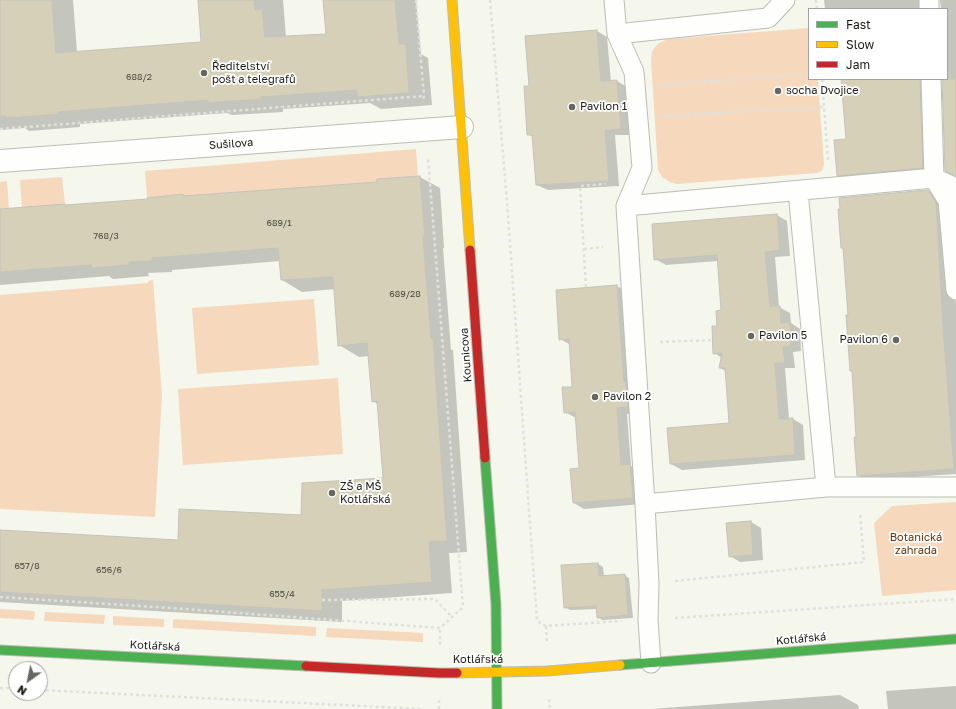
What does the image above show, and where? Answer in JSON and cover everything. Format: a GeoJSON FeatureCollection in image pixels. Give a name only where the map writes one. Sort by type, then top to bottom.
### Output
{"type":"FeatureCollection","features":[{"type":"Feature","properties":{"kind":"main road","name":"Kounicova"},"geometry":{"type":"LineString","coordinates":[[452,0],[496,604],[497,709]]}},
{"type":"Feature","properties":{"kind":"main road","name":"Kotlářská"},"geometry":{"type":"LineString","coordinates":[[0,650],[433,672],[497,672],[548,671],[956,639]]}},
{"type":"Feature","properties":{"kind":"street","name":"Sušilova"},"geometry":{"type":"LineString","coordinates":[[0,161],[462,127]]}},
{"type":"Feature","properties":{"kind":"lane"},"geometry":{"type":"LineString","coordinates":[[614,0],[617,34],[634,72],[642,168],[626,206],[645,504],[649,584],[648,620],[651,663]]}},
{"type":"Feature","properties":{"kind":"lane"},"geometry":{"type":"LineString","coordinates":[[617,34],[768,18],[785,0]]}},
{"type":"Feature","properties":{"kind":"lane"},"geometry":{"type":"LineString","coordinates":[[931,80],[934,178],[948,201],[956,290]]}},
{"type":"Feature","properties":{"kind":"lane"},"geometry":{"type":"LineString","coordinates":[[626,206],[934,178],[956,188]]}},
{"type":"Feature","properties":{"kind":"lane"},"geometry":{"type":"LineString","coordinates":[[798,191],[826,488]]}},
{"type":"Feature","properties":{"kind":"lane"},"geometry":{"type":"LineString","coordinates":[[645,504],[826,488],[956,487]]}},
{"type":"Feature","properties":{"kind":"path"},"geometry":{"type":"LineString","coordinates":[[416,0],[424,96],[422,108]]}},
{"type":"Feature","properties":{"kind":"path"},"geometry":{"type":"LineString","coordinates":[[490,0],[537,621],[546,626],[956,598]]}},
{"type":"Feature","properties":{"kind":"path"},"geometry":{"type":"LineString","coordinates":[[664,85],[808,74]]}},
{"type":"Feature","properties":{"kind":"path"},"geometry":{"type":"LineString","coordinates":[[822,80],[830,188]]}},
{"type":"Feature","properties":{"kind":"path"},"geometry":{"type":"LineString","coordinates":[[0,129],[424,96]]}},
{"type":"Feature","properties":{"kind":"path"},"geometry":{"type":"LineString","coordinates":[[666,116],[824,108]]}},
{"type":"Feature","properties":{"kind":"path"},"geometry":{"type":"LineString","coordinates":[[0,597],[440,628],[463,607],[429,158],[426,151]]}},
{"type":"Feature","properties":{"kind":"path"},"geometry":{"type":"LineString","coordinates":[[586,288],[580,186],[607,184]]}},
{"type":"Feature","properties":{"kind":"path"},"geometry":{"type":"LineString","coordinates":[[635,342],[712,340]]}},
{"type":"Feature","properties":{"kind":"path"},"geometry":{"type":"LineString","coordinates":[[649,584],[864,562],[858,487]]}},
{"type":"Feature","properties":{"kind":"path"},"geometry":{"type":"LineString","coordinates":[[322,600],[435,599],[452,617]]}},
{"type":"Feature","properties":{"kind":"path"},"geometry":{"type":"LineString","coordinates":[[48,690],[364,708],[423,709]]}},
{"type":"Feature","properties":{"kind":"green space"},"geometry":{"type":"Polygon","coordinates":[[[808,28],[808,80],[818,80],[824,165],[822,171],[817,173],[677,184],[662,177],[658,170],[651,60],[652,52],[655,47],[659,43],[668,39],[808,28]]]}},
{"type":"Feature","properties":{"kind":"green space"},"geometry":{"type":"Polygon","coordinates":[[[416,149],[418,176],[377,179],[377,182],[183,196],[182,194],[147,198],[145,171],[416,149]]]}},
{"type":"Feature","properties":{"kind":"green space"},"geometry":{"type":"Polygon","coordinates":[[[62,177],[65,204],[22,208],[20,180],[62,177]]]}},
{"type":"Feature","properties":{"kind":"green space"},"geometry":{"type":"Polygon","coordinates":[[[7,181],[9,209],[0,210],[0,182],[7,181]]]}},
{"type":"Feature","properties":{"kind":"green space"},"geometry":{"type":"Polygon","coordinates":[[[153,280],[162,395],[155,517],[0,509],[0,295],[148,283],[148,281],[153,280]]]}},
{"type":"Feature","properties":{"kind":"green space"},"geometry":{"type":"Polygon","coordinates":[[[314,299],[319,365],[197,374],[192,308],[314,299]]]}},
{"type":"Feature","properties":{"kind":"green space"},"geometry":{"type":"Polygon","coordinates":[[[338,378],[343,454],[183,465],[178,389],[338,378]]]}},
{"type":"Feature","properties":{"kind":"green space","name":"Botanická zahrada"},"geometry":{"type":"Polygon","coordinates":[[[956,502],[956,590],[882,596],[874,523],[892,506],[956,502]]]}},
{"type":"Feature","properties":{"kind":"green space"},"geometry":{"type":"Polygon","coordinates":[[[0,609],[35,611],[34,620],[0,618],[0,609]]]}},
{"type":"Feature","properties":{"kind":"green space"},"geometry":{"type":"Polygon","coordinates":[[[45,612],[105,615],[104,624],[44,621],[45,612]]]}},
{"type":"Feature","properties":{"kind":"green space"},"geometry":{"type":"Polygon","coordinates":[[[113,616],[164,619],[164,627],[113,625],[113,616]]]}},
{"type":"Feature","properties":{"kind":"green space"},"geometry":{"type":"Polygon","coordinates":[[[173,619],[316,627],[316,636],[173,628],[173,619]]]}},
{"type":"Feature","properties":{"kind":"green space"},"geometry":{"type":"Polygon","coordinates":[[[327,628],[423,633],[423,642],[326,637],[327,628]]]}},
{"type":"Feature","properties":{"kind":"building","name":"Ředitelství pošt a telegrafů"},"geometry":{"type":"Polygon","coordinates":[[[0,0],[52,0],[56,53],[201,42],[198,0],[254,0],[255,10],[262,9],[265,37],[326,34],[323,0],[395,0],[399,44],[406,44],[409,93],[357,97],[357,90],[261,97],[261,99],[208,103],[208,100],[58,112],[58,114],[6,118],[6,116],[0,116],[0,0]]]}},
{"type":"Feature","properties":{"kind":"building","name":"Pavilon 1"},"geometry":{"type":"Polygon","coordinates":[[[597,30],[601,81],[617,80],[621,129],[605,130],[609,181],[536,185],[532,135],[527,135],[524,86],[529,86],[525,36],[597,30]]]}},
{"type":"Feature","properties":{"kind":"building"},"geometry":{"type":"Polygon","coordinates":[[[956,79],[956,176],[945,171],[942,80],[956,79]]]}},
{"type":"Feature","properties":{"kind":"building"},"geometry":{"type":"Polygon","coordinates":[[[841,80],[920,80],[923,168],[837,176],[834,140],[846,139],[841,80]]]}},
{"type":"Feature","properties":{"kind":"building"},"geometry":{"type":"Polygon","coordinates":[[[420,176],[425,237],[423,237],[431,338],[433,338],[447,541],[429,542],[432,582],[322,590],[322,611],[0,592],[0,530],[178,540],[179,509],[301,515],[302,483],[383,478],[377,401],[372,402],[367,343],[338,346],[333,277],[281,280],[278,248],[152,258],[152,261],[129,262],[129,265],[92,268],[91,265],[0,272],[0,209],[148,199],[147,198],[183,194],[183,196],[377,182],[377,179],[420,176]]]}},
{"type":"Feature","properties":{"kind":"building","name":"Pavilon 6"},"geometry":{"type":"Polygon","coordinates":[[[928,190],[936,202],[943,326],[954,469],[857,476],[852,371],[850,371],[846,315],[848,315],[843,248],[841,248],[838,209],[840,209],[839,198],[928,190]]]}},
{"type":"Feature","properties":{"kind":"building","name":"Pavilon 5"},"geometry":{"type":"Polygon","coordinates":[[[777,214],[780,250],[765,252],[770,306],[780,306],[781,323],[790,322],[791,346],[783,347],[785,363],[775,363],[779,419],[793,418],[795,455],[670,464],[667,428],[729,423],[725,368],[719,368],[722,353],[713,354],[712,326],[717,326],[716,311],[721,310],[717,255],[654,260],[652,224],[777,214]]]}},
{"type":"Feature","properties":{"kind":"building","name":"Pavilon 2"},"geometry":{"type":"Polygon","coordinates":[[[617,285],[624,382],[626,382],[628,407],[617,408],[621,465],[630,464],[633,498],[573,503],[570,469],[579,468],[575,412],[564,413],[562,387],[572,387],[569,339],[559,340],[556,290],[617,285]]]}},
{"type":"Feature","properties":{"kind":"building"},"geometry":{"type":"Polygon","coordinates":[[[751,521],[753,555],[729,557],[726,523],[751,521]]]}},
{"type":"Feature","properties":{"kind":"building"},"geometry":{"type":"Polygon","coordinates":[[[598,563],[599,576],[625,574],[628,615],[597,618],[596,606],[564,608],[561,565],[598,563]]]}},
{"type":"Feature","properties":{"kind":"traffic: fast"},"geometry":{"type":"LineString","coordinates":[[485,458],[496,605],[497,709]]}},
{"type":"Feature","properties":{"kind":"traffic: fast"},"geometry":{"type":"LineString","coordinates":[[620,665],[956,639]]}},
{"type":"Feature","properties":{"kind":"traffic: fast"},"geometry":{"type":"LineString","coordinates":[[0,650],[306,666]]}},
{"type":"Feature","properties":{"kind":"traffic: slow"},"geometry":{"type":"LineString","coordinates":[[452,0],[470,250]]}},
{"type":"Feature","properties":{"kind":"traffic: slow"},"geometry":{"type":"LineString","coordinates":[[457,673],[548,671],[620,665]]}},
{"type":"Feature","properties":{"kind":"traffic: jam"},"geometry":{"type":"LineString","coordinates":[[470,250],[485,458]]}},
{"type":"Feature","properties":{"kind":"traffic: jam"},"geometry":{"type":"LineString","coordinates":[[306,666],[457,673]]}},
{"type":"Feature","properties":{"kind":"place","name":"Ředitelství pošt a telegrafů"},"geometry":{"type":"Point","coordinates":[204,73]}},
{"type":"Feature","properties":{"kind":"place","name":"socha Dvojice"},"geometry":{"type":"Point","coordinates":[778,91]}},
{"type":"Feature","properties":{"kind":"place","name":"Pavilon 1"},"geometry":{"type":"Point","coordinates":[572,107]}},
{"type":"Feature","properties":{"kind":"place","name":"Pavilon 5"},"geometry":{"type":"Point","coordinates":[751,336]}},
{"type":"Feature","properties":{"kind":"place","name":"Pavilon 6"},"geometry":{"type":"Point","coordinates":[896,340]}},
{"type":"Feature","properties":{"kind":"place","name":"Pavilon 2"},"geometry":{"type":"Point","coordinates":[595,397]}},
{"type":"Feature","properties":{"kind":"place","name":"ZŠ a MŠ Kotlářská"},"geometry":{"type":"Point","coordinates":[332,493]}}]}
